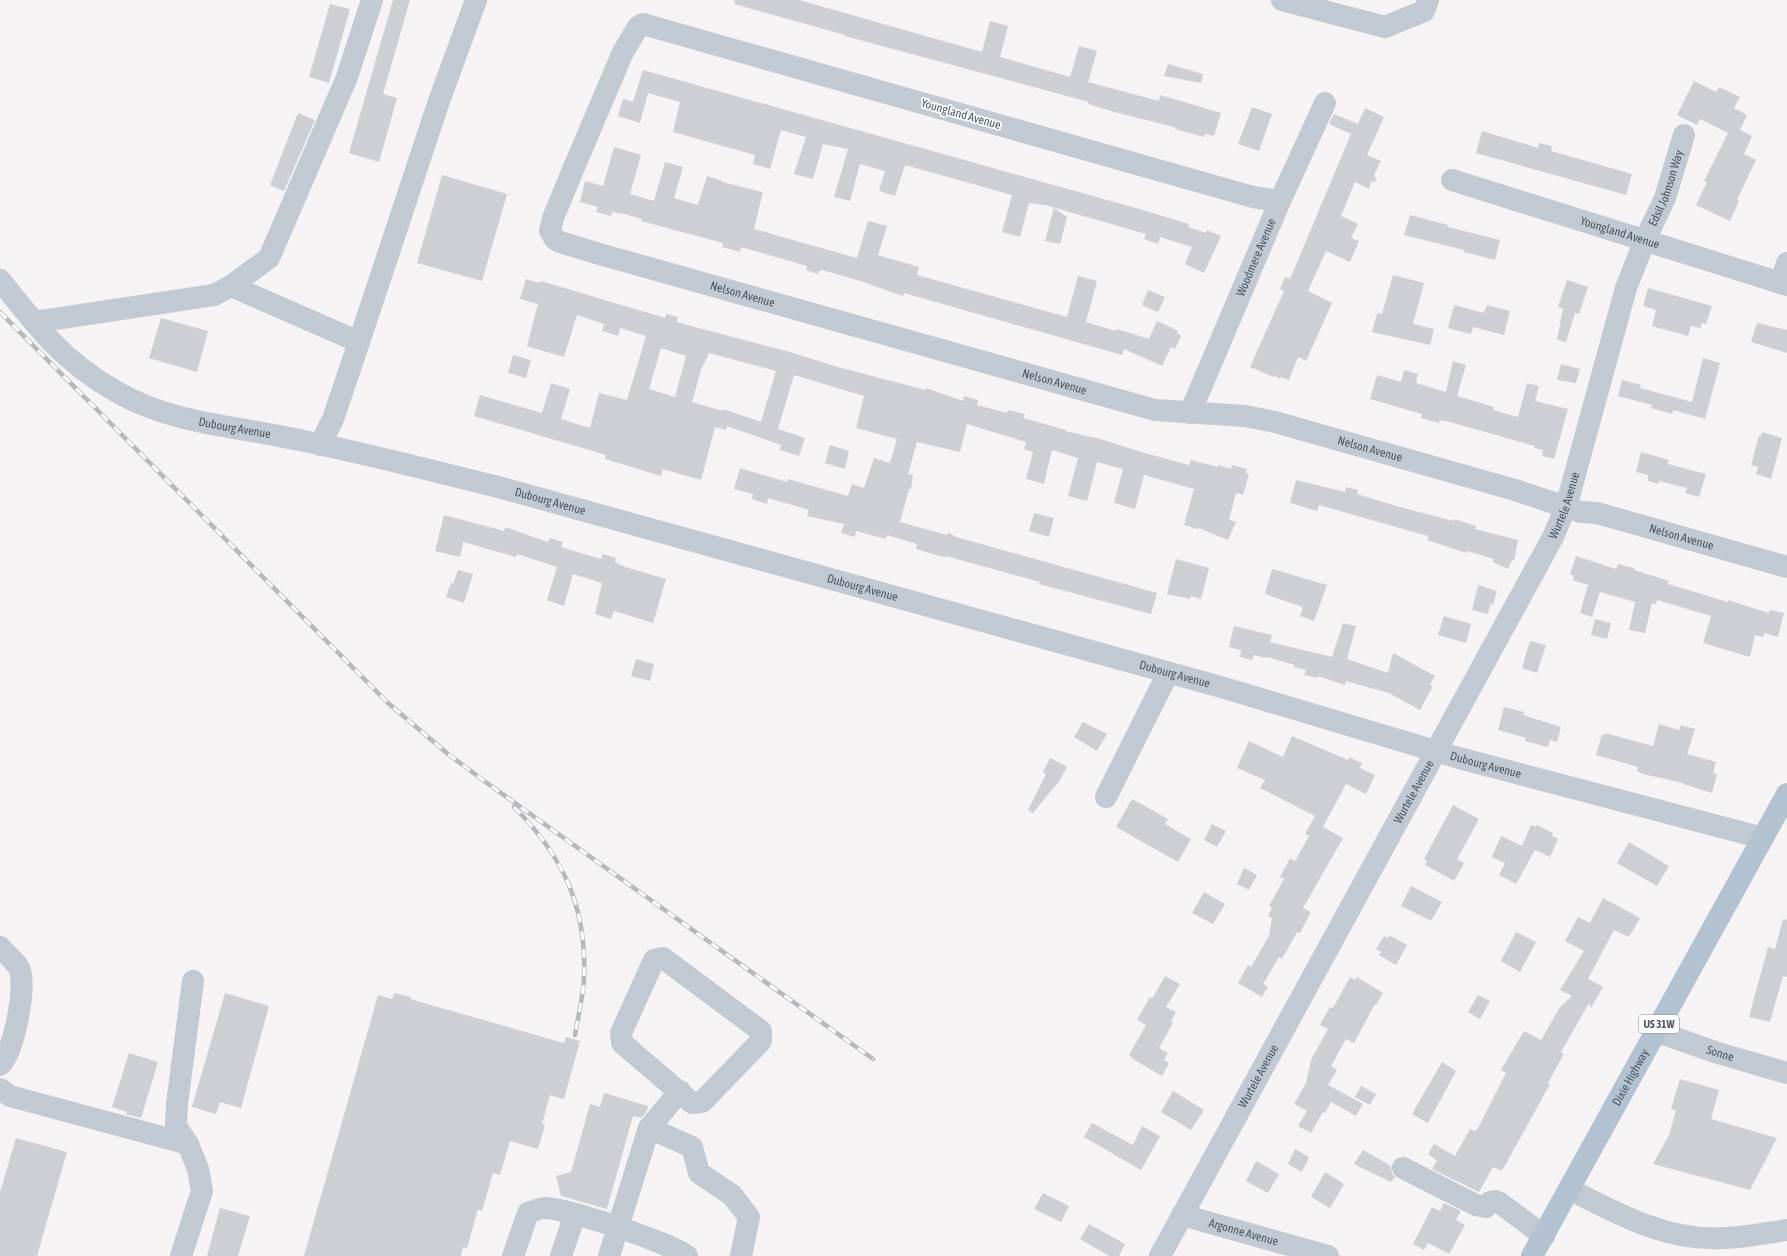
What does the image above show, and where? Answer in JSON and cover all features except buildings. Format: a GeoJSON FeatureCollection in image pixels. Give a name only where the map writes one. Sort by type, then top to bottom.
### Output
{"type":"FeatureCollection","features":[{"type":"Feature","properties":{"kind":"main road","name":"Dixie Highway"},"geometry":{"type":"LineString","coordinates":[[1532,1256],[1655,1031],[1763,838],[1785,803]]}},
{"type":"Feature","properties":{"kind":"street"},"geometry":{"type":"LineString","coordinates":[[35,322],[214,295],[231,286],[269,258],[347,77],[372,0]]}},
{"type":"Feature","properties":{"kind":"street"},"geometry":{"type":"LineString","coordinates":[[320,445],[333,419],[439,101],[476,0]]}},
{"type":"Feature","properties":{"kind":"street"},"geometry":{"type":"LineString","coordinates":[[1282,0],[1385,27],[1424,10],[1428,0]]}},
{"type":"Feature","properties":{"kind":"street","name":"Youngland Avenue"},"geometry":{"type":"LineString","coordinates":[[643,24],[1253,197],[1280,201]]}},
{"type":"Feature","properties":{"kind":"street","name":"Nelson Avenue"},"geometry":{"type":"LineString","coordinates":[[643,24],[638,27],[623,52],[553,218],[550,231],[555,239],[560,242],[1155,410],[1244,416],[1275,422],[1515,490],[1581,512],[1597,513],[1787,567]]}},
{"type":"Feature","properties":{"kind":"street","name":"Woodmere Avenue"},"geometry":{"type":"LineString","coordinates":[[1190,413],[1280,201],[1326,103]]}},
{"type":"Feature","properties":{"kind":"street","name":"Edsil Johnson Way"},"geometry":{"type":"LineString","coordinates":[[1645,240],[1665,198],[1684,135]]}},
{"type":"Feature","properties":{"kind":"street","name":"Youngland Avenue"},"geometry":{"type":"LineString","coordinates":[[1452,180],[1645,240],[1785,277]]}},
{"type":"Feature","properties":{"kind":"street","name":"Wurtele Avenue"},"geometry":{"type":"LineString","coordinates":[[1160,1256],[1553,537],[1566,507],[1626,288],[1645,240]]}},
{"type":"Feature","properties":{"kind":"street","name":"Dubourg Avenue"},"geometry":{"type":"LineString","coordinates":[[0,280],[53,343],[80,366],[116,391],[142,405],[182,418],[320,445],[502,488],[1168,673],[1436,751],[1763,838]]}},
{"type":"Feature","properties":{"kind":"street"},"geometry":{"type":"LineString","coordinates":[[231,286],[359,342]]}},
{"type":"Feature","properties":{"kind":"street"},"geometry":{"type":"LineString","coordinates":[[1106,798],[1168,673]]}},
{"type":"Feature","properties":{"kind":"street"},"geometry":{"type":"LineString","coordinates":[[0,947],[18,968],[22,986],[16,1030],[0,1065]]}},
{"type":"Feature","properties":{"kind":"street"},"geometry":{"type":"LineString","coordinates":[[663,958],[761,1032],[761,1041],[702,1102],[692,1103],[680,1091],[622,1043],[621,1033],[654,960],[663,958]]}},
{"type":"Feature","properties":{"kind":"street"},"geometry":{"type":"LineString","coordinates":[[181,1256],[202,1191],[198,1169],[188,1144],[176,1126],[178,1097],[193,981]]}},
{"type":"Feature","properties":{"kind":"street","name":"Sonne"},"geometry":{"type":"LineString","coordinates":[[1655,1031],[1718,1053],[1787,1073]]}},
{"type":"Feature","properties":{"kind":"street"},"geometry":{"type":"LineString","coordinates":[[0,1089],[10,1096],[188,1144]]}},
{"type":"Feature","properties":{"kind":"street"},"geometry":{"type":"LineString","coordinates":[[609,1256],[649,1128],[680,1091]]}},
{"type":"Feature","properties":{"kind":"street"},"geometry":{"type":"LineString","coordinates":[[649,1128],[692,1147],[699,1173],[732,1195],[749,1217],[741,1256]]}},
{"type":"Feature","properties":{"kind":"street"},"geometry":{"type":"LineString","coordinates":[[1404,1168],[1476,1205],[1486,1207],[1490,1202],[1495,1201],[1500,1203],[1544,1236]]}},
{"type":"Feature","properties":{"kind":"street"},"geometry":{"type":"LineString","coordinates":[[1569,1189],[1647,1226],[1676,1234],[1695,1237],[1720,1238],[1787,1230]]}},
{"type":"Feature","properties":{"kind":"street"},"geometry":{"type":"LineString","coordinates":[[514,1256],[528,1214],[544,1208],[553,1208],[618,1228],[656,1249],[687,1256]]}},
{"type":"Feature","properties":{"kind":"street"},"geometry":{"type":"LineString","coordinates":[[561,1256],[575,1214]]}},
{"type":"Feature","properties":{"kind":"street","name":"Argonne Avenue"},"geometry":{"type":"LineString","coordinates":[[1182,1215],[1328,1256]]}},
{"type":"Feature","properties":{"kind":"railway"},"geometry":{"type":"LineString","coordinates":[[0,312],[388,703],[448,754],[487,783],[873,1059]]}},
{"type":"Feature","properties":{"kind":"railway"},"geometry":{"type":"LineString","coordinates":[[514,807],[546,844],[568,884],[576,906],[584,952],[584,978],[582,1000],[575,1035]]}}]}
